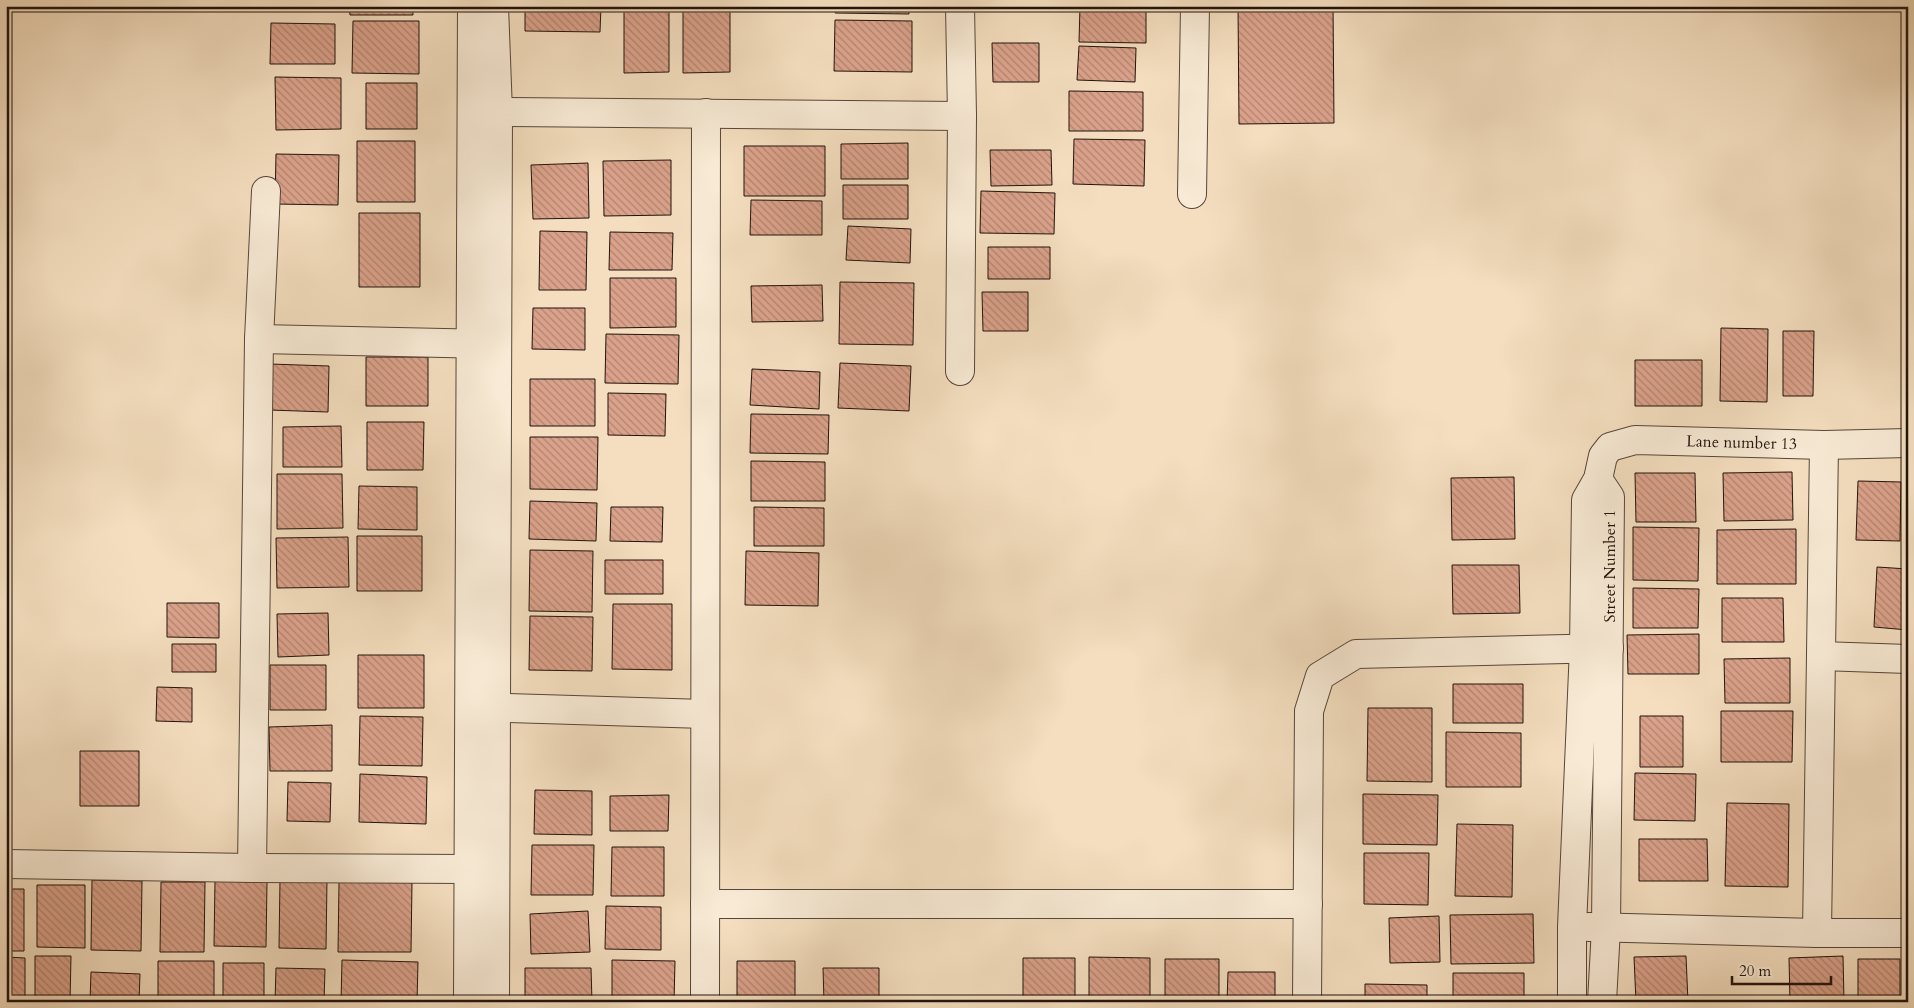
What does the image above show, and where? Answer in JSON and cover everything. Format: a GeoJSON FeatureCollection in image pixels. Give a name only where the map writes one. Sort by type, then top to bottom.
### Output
{"type":"FeatureCollection","features":[{"type":"Feature","properties":{"kind":"street"},"geometry":{"type":"LineString","coordinates":[[472,6],[471,344],[495,1002]]}},
{"type":"Feature","properties":{"kind":"street"},"geometry":{"type":"LineString","coordinates":[[468,1002],[469,869],[483,707],[498,344],[498,112],[494,6]]}},
{"type":"Feature","properties":{"kind":"street"},"geometry":{"type":"LineString","coordinates":[[960,6],[962,116],[960,371]]}},
{"type":"Feature","properties":{"kind":"street"},"geometry":{"type":"LineString","coordinates":[[1192,194],[1195,6]]}},
{"type":"Feature","properties":{"kind":"street"},"geometry":{"type":"LineString","coordinates":[[498,112],[962,116]]}},
{"type":"Feature","properties":{"kind":"street"},"geometry":{"type":"LineString","coordinates":[[705,1002],[706,113]]}},
{"type":"Feature","properties":{"kind":"street"},"geometry":{"type":"LineString","coordinates":[[252,868],[259,339],[266,191]]}},
{"type":"Feature","properties":{"kind":"street"},"geometry":{"type":"LineString","coordinates":[[259,339],[498,344]]}},
{"type":"Feature","properties":{"kind":"street","name":"Lane number 13"},"geometry":{"type":"LineString","coordinates":[[1598,479],[1603,456],[1610,447],[1635,440],[1824,445],[1908,443]]}},
{"type":"Feature","properties":{"kind":"street"},"geometry":{"type":"LineString","coordinates":[[1817,933],[1824,445]]}},
{"type":"Feature","properties":{"kind":"street","name":"Street Number 1"},"geometry":{"type":"LineString","coordinates":[[1598,479],[1586,500],[1597,648],[1606,928],[1602,1002]]}},
{"type":"Feature","properties":{"kind":"street"},"geometry":{"type":"LineString","coordinates":[[1307,1002],[1309,711],[1320,676],[1356,654],[1597,648]]}},
{"type":"Feature","properties":{"kind":"street","name":"Street Number 1"},"geometry":{"type":"LineString","coordinates":[[1572,1002],[1572,927],[1597,648]]}},
{"type":"Feature","properties":{"kind":"street"},"geometry":{"type":"LineString","coordinates":[[1821,656],[1908,659]]}},
{"type":"Feature","properties":{"kind":"street"},"geometry":{"type":"LineString","coordinates":[[483,707],[705,714]]}},
{"type":"Feature","properties":{"kind":"street"},"geometry":{"type":"LineString","coordinates":[[6,864],[469,869]]}},
{"type":"Feature","properties":{"kind":"street"},"geometry":{"type":"LineString","coordinates":[[705,904],[1308,904]]}},
{"type":"Feature","properties":{"kind":"street"},"geometry":{"type":"LineString","coordinates":[[1572,927],[1817,933],[1908,933]]}},
{"type":"Feature","properties":{"kind":"building"},"geometry":{"type":"Polygon","coordinates":[[[349,6],[413,6],[413,15],[350,15],[349,6]]]}},
{"type":"Feature","properties":{"kind":"building"},"geometry":{"type":"Polygon","coordinates":[[[525,6],[601,6],[600,32],[525,31],[525,6]]]}},
{"type":"Feature","properties":{"kind":"building"},"geometry":{"type":"Polygon","coordinates":[[[624,6],[669,6],[669,72],[624,73],[624,6]]]}},
{"type":"Feature","properties":{"kind":"building"},"geometry":{"type":"Polygon","coordinates":[[[683,6],[730,6],[730,72],[683,73],[683,6]]]}},
{"type":"Feature","properties":{"kind":"building"},"geometry":{"type":"Polygon","coordinates":[[[835,6],[909,6],[909,14],[835,13],[835,6]]]}},
{"type":"Feature","properties":{"kind":"building"},"geometry":{"type":"Polygon","coordinates":[[[997,6],[1053,6],[1053,9],[997,9],[997,6]]]}},
{"type":"Feature","properties":{"kind":"building"},"geometry":{"type":"Polygon","coordinates":[[[1080,6],[1146,6],[1146,43],[1079,42],[1080,6]]]}},
{"type":"Feature","properties":{"kind":"building"},"geometry":{"type":"Polygon","coordinates":[[[1238,6],[1333,6],[1334,123],[1239,124],[1238,6]]]}},
{"type":"Feature","properties":{"kind":"building"},"geometry":{"type":"Polygon","coordinates":[[[835,20],[912,21],[912,72],[834,71],[835,20]]]}},
{"type":"Feature","properties":{"kind":"building"},"geometry":{"type":"Polygon","coordinates":[[[353,21],[419,21],[419,74],[352,73],[353,21]]]}},
{"type":"Feature","properties":{"kind":"building"},"geometry":{"type":"Polygon","coordinates":[[[271,23],[335,24],[335,64],[270,64],[271,23]]]}},
{"type":"Feature","properties":{"kind":"building"},"geometry":{"type":"Polygon","coordinates":[[[992,43],[1039,43],[1039,82],[993,82],[992,43]]]}},
{"type":"Feature","properties":{"kind":"building"},"geometry":{"type":"Polygon","coordinates":[[[1079,46],[1136,48],[1135,82],[1077,80],[1079,46]]]}},
{"type":"Feature","properties":{"kind":"building"},"geometry":{"type":"Polygon","coordinates":[[[275,77],[341,78],[341,129],[276,130],[275,77]]]}},
{"type":"Feature","properties":{"kind":"building"},"geometry":{"type":"Polygon","coordinates":[[[366,83],[417,83],[417,129],[366,129],[366,83]]]}},
{"type":"Feature","properties":{"kind":"building"},"geometry":{"type":"Polygon","coordinates":[[[1069,91],[1143,92],[1143,131],[1069,131],[1069,91]]]}},
{"type":"Feature","properties":{"kind":"building"},"geometry":{"type":"Polygon","coordinates":[[[1074,139],[1145,140],[1144,186],[1073,184],[1074,139]]]}},
{"type":"Feature","properties":{"kind":"building"},"geometry":{"type":"Polygon","coordinates":[[[357,141],[415,141],[415,202],[357,202],[357,141]]]}},
{"type":"Feature","properties":{"kind":"building"},"geometry":{"type":"Polygon","coordinates":[[[908,143],[908,179],[841,179],[841,144],[908,143]]]}},
{"type":"Feature","properties":{"kind":"building"},"geometry":{"type":"Polygon","coordinates":[[[744,146],[825,146],[825,196],[744,196],[744,146]]]}},
{"type":"Feature","properties":{"kind":"building"},"geometry":{"type":"Polygon","coordinates":[[[990,150],[1051,150],[1052,185],[991,186],[990,150]]]}},
{"type":"Feature","properties":{"kind":"building"},"geometry":{"type":"Polygon","coordinates":[[[276,154],[339,155],[338,205],[275,204],[276,154]]]}},
{"type":"Feature","properties":{"kind":"building"},"geometry":{"type":"Polygon","coordinates":[[[671,160],[671,215],[604,216],[603,161],[671,160]]]}},
{"type":"Feature","properties":{"kind":"building"},"geometry":{"type":"Polygon","coordinates":[[[588,163],[589,218],[533,219],[531,165],[588,163]]]}},
{"type":"Feature","properties":{"kind":"building"},"geometry":{"type":"Polygon","coordinates":[[[843,185],[908,185],[908,219],[843,219],[843,185]]]}},
{"type":"Feature","properties":{"kind":"building"},"geometry":{"type":"Polygon","coordinates":[[[981,191],[1055,193],[1054,234],[980,233],[981,191]]]}},
{"type":"Feature","properties":{"kind":"building"},"geometry":{"type":"Polygon","coordinates":[[[751,200],[822,201],[822,235],[750,235],[751,200]]]}},
{"type":"Feature","properties":{"kind":"building"},"geometry":{"type":"Polygon","coordinates":[[[359,213],[420,213],[420,287],[359,287],[359,213]]]}},
{"type":"Feature","properties":{"kind":"building"},"geometry":{"type":"Polygon","coordinates":[[[848,226],[911,229],[910,263],[846,260],[848,226]]]}},
{"type":"Feature","properties":{"kind":"building"},"geometry":{"type":"Polygon","coordinates":[[[540,231],[587,232],[586,290],[539,290],[540,231]]]}},
{"type":"Feature","properties":{"kind":"building"},"geometry":{"type":"Polygon","coordinates":[[[610,232],[673,233],[672,270],[609,270],[610,232]]]}},
{"type":"Feature","properties":{"kind":"building"},"geometry":{"type":"Polygon","coordinates":[[[988,247],[1050,247],[1050,279],[988,279],[988,247]]]}},
{"type":"Feature","properties":{"kind":"building"},"geometry":{"type":"Polygon","coordinates":[[[610,278],[676,278],[676,327],[610,328],[610,278]]]}},
{"type":"Feature","properties":{"kind":"building"},"geometry":{"type":"Polygon","coordinates":[[[840,282],[914,283],[913,345],[839,344],[840,282]]]}},
{"type":"Feature","properties":{"kind":"building"},"geometry":{"type":"Polygon","coordinates":[[[822,285],[823,321],[752,322],[751,286],[822,285]]]}},
{"type":"Feature","properties":{"kind":"building"},"geometry":{"type":"Polygon","coordinates":[[[982,292],[1028,292],[1028,331],[983,331],[982,292]]]}},
{"type":"Feature","properties":{"kind":"building"},"geometry":{"type":"Polygon","coordinates":[[[533,308],[585,308],[585,350],[532,349],[533,308]]]}},
{"type":"Feature","properties":{"kind":"building"},"geometry":{"type":"Polygon","coordinates":[[[1721,328],[1768,329],[1767,402],[1720,401],[1721,328]]]}},
{"type":"Feature","properties":{"kind":"building"},"geometry":{"type":"Polygon","coordinates":[[[1783,331],[1814,331],[1813,396],[1783,396],[1783,331]]]}},
{"type":"Feature","properties":{"kind":"building"},"geometry":{"type":"Polygon","coordinates":[[[606,334],[679,335],[678,384],[605,383],[606,334]]]}},
{"type":"Feature","properties":{"kind":"building"},"geometry":{"type":"Polygon","coordinates":[[[366,357],[428,357],[428,406],[366,406],[366,357]]]}},
{"type":"Feature","properties":{"kind":"building"},"geometry":{"type":"Polygon","coordinates":[[[1635,360],[1702,360],[1702,406],[1635,406],[1635,360]]]}},
{"type":"Feature","properties":{"kind":"building"},"geometry":{"type":"Polygon","coordinates":[[[840,363],[911,366],[909,411],[838,408],[840,363]]]}},
{"type":"Feature","properties":{"kind":"building"},"geometry":{"type":"Polygon","coordinates":[[[270,364],[329,366],[328,412],[269,410],[270,364]]]}},
{"type":"Feature","properties":{"kind":"building"},"geometry":{"type":"Polygon","coordinates":[[[752,369],[820,372],[819,409],[750,405],[752,369]]]}},
{"type":"Feature","properties":{"kind":"building"},"geometry":{"type":"Polygon","coordinates":[[[530,379],[595,379],[595,426],[530,426],[530,379]]]}},
{"type":"Feature","properties":{"kind":"building"},"geometry":{"type":"Polygon","coordinates":[[[608,393],[666,394],[665,436],[608,435],[608,393]]]}},
{"type":"Feature","properties":{"kind":"building"},"geometry":{"type":"Polygon","coordinates":[[[751,414],[829,415],[828,454],[750,453],[751,414]]]}},
{"type":"Feature","properties":{"kind":"building"},"geometry":{"type":"Polygon","coordinates":[[[367,422],[424,422],[423,470],[367,470],[367,422]]]}},
{"type":"Feature","properties":{"kind":"building"},"geometry":{"type":"Polygon","coordinates":[[[341,426],[342,467],[283,467],[283,427],[341,426]]]}},
{"type":"Feature","properties":{"kind":"building"},"geometry":{"type":"Polygon","coordinates":[[[530,437],[598,437],[597,490],[530,489],[530,437]]]}},
{"type":"Feature","properties":{"kind":"building"},"geometry":{"type":"Polygon","coordinates":[[[751,461],[825,462],[825,501],[751,501],[751,461]]]}},
{"type":"Feature","properties":{"kind":"building"},"geometry":{"type":"Polygon","coordinates":[[[1792,472],[1793,520],[1724,521],[1723,473],[1792,472]]]}},
{"type":"Feature","properties":{"kind":"building"},"geometry":{"type":"Polygon","coordinates":[[[1635,473],[1695,473],[1696,522],[1636,522],[1635,473]]]}},
{"type":"Feature","properties":{"kind":"building"},"geometry":{"type":"Polygon","coordinates":[[[277,474],[342,474],[343,528],[277,529],[277,474]]]}},
{"type":"Feature","properties":{"kind":"building"},"geometry":{"type":"Polygon","coordinates":[[[1514,477],[1515,539],[1452,540],[1451,478],[1514,477]]]}},
{"type":"Feature","properties":{"kind":"building"},"geometry":{"type":"Polygon","coordinates":[[[1858,481],[1901,482],[1900,541],[1856,540],[1858,481]]]}},
{"type":"Feature","properties":{"kind":"building"},"geometry":{"type":"Polygon","coordinates":[[[359,486],[417,487],[417,530],[358,529],[359,486]]]}},
{"type":"Feature","properties":{"kind":"building"},"geometry":{"type":"Polygon","coordinates":[[[530,501],[597,503],[596,541],[529,539],[530,501]]]}},
{"type":"Feature","properties":{"kind":"building"},"geometry":{"type":"Polygon","coordinates":[[[611,507],[663,507],[662,542],[610,541],[611,507]]]}},
{"type":"Feature","properties":{"kind":"building"},"geometry":{"type":"Polygon","coordinates":[[[754,507],[824,508],[824,546],[754,546],[754,507]]]}},
{"type":"Feature","properties":{"kind":"building"},"geometry":{"type":"Polygon","coordinates":[[[1633,527],[1699,528],[1698,581],[1633,580],[1633,527]]]}},
{"type":"Feature","properties":{"kind":"building"},"geometry":{"type":"Polygon","coordinates":[[[1796,529],[1796,584],[1717,584],[1717,530],[1796,529]]]}},
{"type":"Feature","properties":{"kind":"building"},"geometry":{"type":"Polygon","coordinates":[[[357,536],[422,536],[422,591],[357,591],[357,536]]]}},
{"type":"Feature","properties":{"kind":"building"},"geometry":{"type":"Polygon","coordinates":[[[348,537],[349,587],[277,588],[276,538],[348,537]]]}},
{"type":"Feature","properties":{"kind":"building"},"geometry":{"type":"Polygon","coordinates":[[[530,550],[593,551],[592,612],[529,611],[530,550]]]}},
{"type":"Feature","properties":{"kind":"building"},"geometry":{"type":"Polygon","coordinates":[[[746,551],[819,553],[818,606],[745,605],[746,551]]]}},
{"type":"Feature","properties":{"kind":"building"},"geometry":{"type":"Polygon","coordinates":[[[605,560],[663,560],[663,594],[605,594],[605,560]]]}},
{"type":"Feature","properties":{"kind":"building"},"geometry":{"type":"Polygon","coordinates":[[[1452,565],[1519,565],[1520,613],[1453,614],[1452,565]]]}},
{"type":"Feature","properties":{"kind":"building"},"geometry":{"type":"Polygon","coordinates":[[[1877,567],[1908,569],[1908,630],[1874,627],[1877,567]]]}},
{"type":"Feature","properties":{"kind":"building"},"geometry":{"type":"Polygon","coordinates":[[[1633,588],[1699,589],[1698,628],[1633,628],[1633,588]]]}},
{"type":"Feature","properties":{"kind":"building"},"geometry":{"type":"Polygon","coordinates":[[[1722,598],[1783,598],[1784,642],[1722,642],[1722,598]]]}},
{"type":"Feature","properties":{"kind":"building"},"geometry":{"type":"Polygon","coordinates":[[[167,603],[219,603],[219,638],[167,637],[167,603]]]}},
{"type":"Feature","properties":{"kind":"building"},"geometry":{"type":"Polygon","coordinates":[[[613,604],[672,604],[672,670],[612,669],[613,604]]]}},
{"type":"Feature","properties":{"kind":"building"},"geometry":{"type":"Polygon","coordinates":[[[328,613],[329,655],[278,657],[277,614],[328,613]]]}},
{"type":"Feature","properties":{"kind":"building"},"geometry":{"type":"Polygon","coordinates":[[[530,616],[593,617],[592,671],[529,670],[530,616]]]}},
{"type":"Feature","properties":{"kind":"building"},"geometry":{"type":"Polygon","coordinates":[[[1699,634],[1699,674],[1628,674],[1627,635],[1699,634]]]}},
{"type":"Feature","properties":{"kind":"building"},"geometry":{"type":"Polygon","coordinates":[[[172,644],[216,644],[216,672],[172,672],[172,644]]]}},
{"type":"Feature","properties":{"kind":"building"},"geometry":{"type":"Polygon","coordinates":[[[358,655],[424,655],[424,708],[358,708],[358,655]]]}},
{"type":"Feature","properties":{"kind":"building"},"geometry":{"type":"Polygon","coordinates":[[[1790,658],[1790,703],[1725,703],[1724,659],[1790,658]]]}},
{"type":"Feature","properties":{"kind":"building"},"geometry":{"type":"Polygon","coordinates":[[[270,665],[326,665],[326,710],[270,710],[270,665]]]}},
{"type":"Feature","properties":{"kind":"building"},"geometry":{"type":"Polygon","coordinates":[[[1453,684],[1523,684],[1523,723],[1453,723],[1453,684]]]}},
{"type":"Feature","properties":{"kind":"building"},"geometry":{"type":"Polygon","coordinates":[[[157,687],[192,688],[192,722],[156,721],[157,687]]]}},
{"type":"Feature","properties":{"kind":"building"},"geometry":{"type":"Polygon","coordinates":[[[1368,708],[1432,708],[1432,782],[1367,781],[1368,708]]]}},
{"type":"Feature","properties":{"kind":"building"},"geometry":{"type":"Polygon","coordinates":[[[1721,711],[1793,711],[1792,762],[1721,762],[1721,711]]]}},
{"type":"Feature","properties":{"kind":"building"},"geometry":{"type":"Polygon","coordinates":[[[360,716],[423,717],[422,766],[359,765],[360,716]]]}},
{"type":"Feature","properties":{"kind":"building"},"geometry":{"type":"Polygon","coordinates":[[[1640,716],[1683,716],[1683,767],[1640,767],[1640,716]]]}},
{"type":"Feature","properties":{"kind":"building"},"geometry":{"type":"Polygon","coordinates":[[[332,725],[332,771],[270,771],[269,727],[332,725]]]}},
{"type":"Feature","properties":{"kind":"building"},"geometry":{"type":"Polygon","coordinates":[[[1446,732],[1521,733],[1521,787],[1446,787],[1446,732]]]}},
{"type":"Feature","properties":{"kind":"building"},"geometry":{"type":"Polygon","coordinates":[[[80,751],[139,751],[139,806],[80,806],[80,751]]]}},
{"type":"Feature","properties":{"kind":"building"},"geometry":{"type":"Polygon","coordinates":[[[1635,773],[1696,774],[1695,821],[1634,820],[1635,773]]]}},
{"type":"Feature","properties":{"kind":"building"},"geometry":{"type":"Polygon","coordinates":[[[360,774],[427,777],[426,824],[359,822],[360,774]]]}},
{"type":"Feature","properties":{"kind":"building"},"geometry":{"type":"Polygon","coordinates":[[[288,782],[331,783],[330,822],[287,821],[288,782]]]}},
{"type":"Feature","properties":{"kind":"building"},"geometry":{"type":"Polygon","coordinates":[[[535,790],[592,791],[592,835],[534,834],[535,790]]]}},
{"type":"Feature","properties":{"kind":"building"},"geometry":{"type":"Polygon","coordinates":[[[1363,794],[1438,795],[1437,845],[1363,844],[1363,794]]]}},
{"type":"Feature","properties":{"kind":"building"},"geometry":{"type":"Polygon","coordinates":[[[669,795],[668,831],[610,831],[610,796],[669,795]]]}},
{"type":"Feature","properties":{"kind":"building"},"geometry":{"type":"Polygon","coordinates":[[[1727,803],[1789,804],[1788,887],[1725,886],[1727,803]]]}},
{"type":"Feature","properties":{"kind":"building"},"geometry":{"type":"Polygon","coordinates":[[[1457,824],[1513,825],[1512,897],[1455,896],[1457,824]]]}},
{"type":"Feature","properties":{"kind":"building"},"geometry":{"type":"Polygon","coordinates":[[[1639,839],[1707,839],[1708,881],[1639,881],[1639,839]]]}},
{"type":"Feature","properties":{"kind":"building"},"geometry":{"type":"Polygon","coordinates":[[[532,845],[594,845],[593,895],[531,895],[532,845]]]}},
{"type":"Feature","properties":{"kind":"building"},"geometry":{"type":"Polygon","coordinates":[[[612,847],[664,847],[664,896],[611,896],[612,847]]]}},
{"type":"Feature","properties":{"kind":"building"},"geometry":{"type":"Polygon","coordinates":[[[1364,853],[1429,853],[1428,905],[1364,904],[1364,853]]]}},
{"type":"Feature","properties":{"kind":"building"},"geometry":{"type":"Polygon","coordinates":[[[280,878],[327,879],[326,949],[279,948],[280,878]]]}},
{"type":"Feature","properties":{"kind":"building"},"geometry":{"type":"Polygon","coordinates":[[[92,880],[142,881],[141,951],[91,950],[92,880]]]}},
{"type":"Feature","properties":{"kind":"building"},"geometry":{"type":"Polygon","coordinates":[[[215,881],[267,882],[266,947],[214,946],[215,881]]]}},
{"type":"Feature","properties":{"kind":"building"},"geometry":{"type":"Polygon","coordinates":[[[161,882],[205,882],[204,952],[160,952],[161,882]]]}},
{"type":"Feature","properties":{"kind":"building"},"geometry":{"type":"Polygon","coordinates":[[[339,882],[412,882],[411,952],[338,952],[339,882]]]}},
{"type":"Feature","properties":{"kind":"building"},"geometry":{"type":"Polygon","coordinates":[[[37,885],[85,885],[85,948],[37,947],[37,885]]]}},
{"type":"Feature","properties":{"kind":"building"},"geometry":{"type":"Polygon","coordinates":[[[6,889],[24,889],[24,951],[6,951],[6,889]]]}},
{"type":"Feature","properties":{"kind":"building"},"geometry":{"type":"Polygon","coordinates":[[[606,906],[661,907],[661,950],[605,949],[606,906]]]}},
{"type":"Feature","properties":{"kind":"building"},"geometry":{"type":"Polygon","coordinates":[[[588,911],[590,952],[531,954],[530,914],[588,911]]]}},
{"type":"Feature","properties":{"kind":"building"},"geometry":{"type":"Polygon","coordinates":[[[1533,914],[1534,963],[1451,964],[1450,915],[1533,914]]]}},
{"type":"Feature","properties":{"kind":"building"},"geometry":{"type":"Polygon","coordinates":[[[1439,916],[1440,962],[1390,963],[1389,918],[1439,916]]]}},
{"type":"Feature","properties":{"kind":"building"},"geometry":{"type":"Polygon","coordinates":[[[35,956],[71,956],[70,1002],[35,1002],[35,956]]]}},
{"type":"Feature","properties":{"kind":"building"},"geometry":{"type":"Polygon","coordinates":[[[1686,956],[1688,1002],[1636,1002],[1634,957],[1686,956]]]}},
{"type":"Feature","properties":{"kind":"building"},"geometry":{"type":"Polygon","coordinates":[[[1843,956],[1844,1002],[1790,1002],[1789,958],[1843,956]]]}},
{"type":"Feature","properties":{"kind":"building"},"geometry":{"type":"Polygon","coordinates":[[[6,957],[25,958],[25,1002],[6,1002],[6,957]]]}},
{"type":"Feature","properties":{"kind":"building"},"geometry":{"type":"Polygon","coordinates":[[[1089,957],[1150,958],[1150,1002],[1089,1002],[1089,957]]]}},
{"type":"Feature","properties":{"kind":"building"},"geometry":{"type":"Polygon","coordinates":[[[1023,958],[1075,958],[1075,1002],[1023,1002],[1023,958]]]}},
{"type":"Feature","properties":{"kind":"building"},"geometry":{"type":"Polygon","coordinates":[[[1165,959],[1219,959],[1219,1002],[1165,1002],[1165,959]]]}},
{"type":"Feature","properties":{"kind":"building"},"geometry":{"type":"Polygon","coordinates":[[[1858,959],[1900,959],[1900,1002],[1858,1002],[1858,959]]]}},
{"type":"Feature","properties":{"kind":"building"},"geometry":{"type":"Polygon","coordinates":[[[342,960],[418,962],[417,1002],[341,1002],[342,960]]]}},
{"type":"Feature","properties":{"kind":"building"},"geometry":{"type":"Polygon","coordinates":[[[612,960],[675,961],[674,1002],[612,1002],[612,960]]]}},
{"type":"Feature","properties":{"kind":"building"},"geometry":{"type":"Polygon","coordinates":[[[158,961],[214,961],[214,1002],[158,1002],[158,961]]]}},
{"type":"Feature","properties":{"kind":"building"},"geometry":{"type":"Polygon","coordinates":[[[737,961],[795,961],[795,1002],[737,1002],[737,961]]]}},
{"type":"Feature","properties":{"kind":"building"},"geometry":{"type":"Polygon","coordinates":[[[223,963],[264,963],[264,1002],[223,1002],[223,963]]]}},
{"type":"Feature","properties":{"kind":"building"},"geometry":{"type":"Polygon","coordinates":[[[276,968],[325,969],[324,1002],[275,1002],[276,968]]]}},
{"type":"Feature","properties":{"kind":"building"},"geometry":{"type":"Polygon","coordinates":[[[525,968],[591,968],[592,1002],[525,1002],[525,968]]]}},
{"type":"Feature","properties":{"kind":"building"},"geometry":{"type":"Polygon","coordinates":[[[823,968],[879,968],[879,1002],[824,1002],[823,968]]]}},
{"type":"Feature","properties":{"kind":"building"},"geometry":{"type":"Polygon","coordinates":[[[91,972],[140,974],[139,1002],[90,1002],[91,972]]]}},
{"type":"Feature","properties":{"kind":"building"},"geometry":{"type":"Polygon","coordinates":[[[1228,972],[1275,972],[1275,1002],[1227,1002],[1228,972]]]}},
{"type":"Feature","properties":{"kind":"building"},"geometry":{"type":"Polygon","coordinates":[[[1453,973],[1524,973],[1524,1002],[1453,1002],[1453,973]]]}},
{"type":"Feature","properties":{"kind":"building"},"geometry":{"type":"Polygon","coordinates":[[[1365,984],[1427,985],[1427,1002],[1365,1002],[1365,984]]]}}]}
